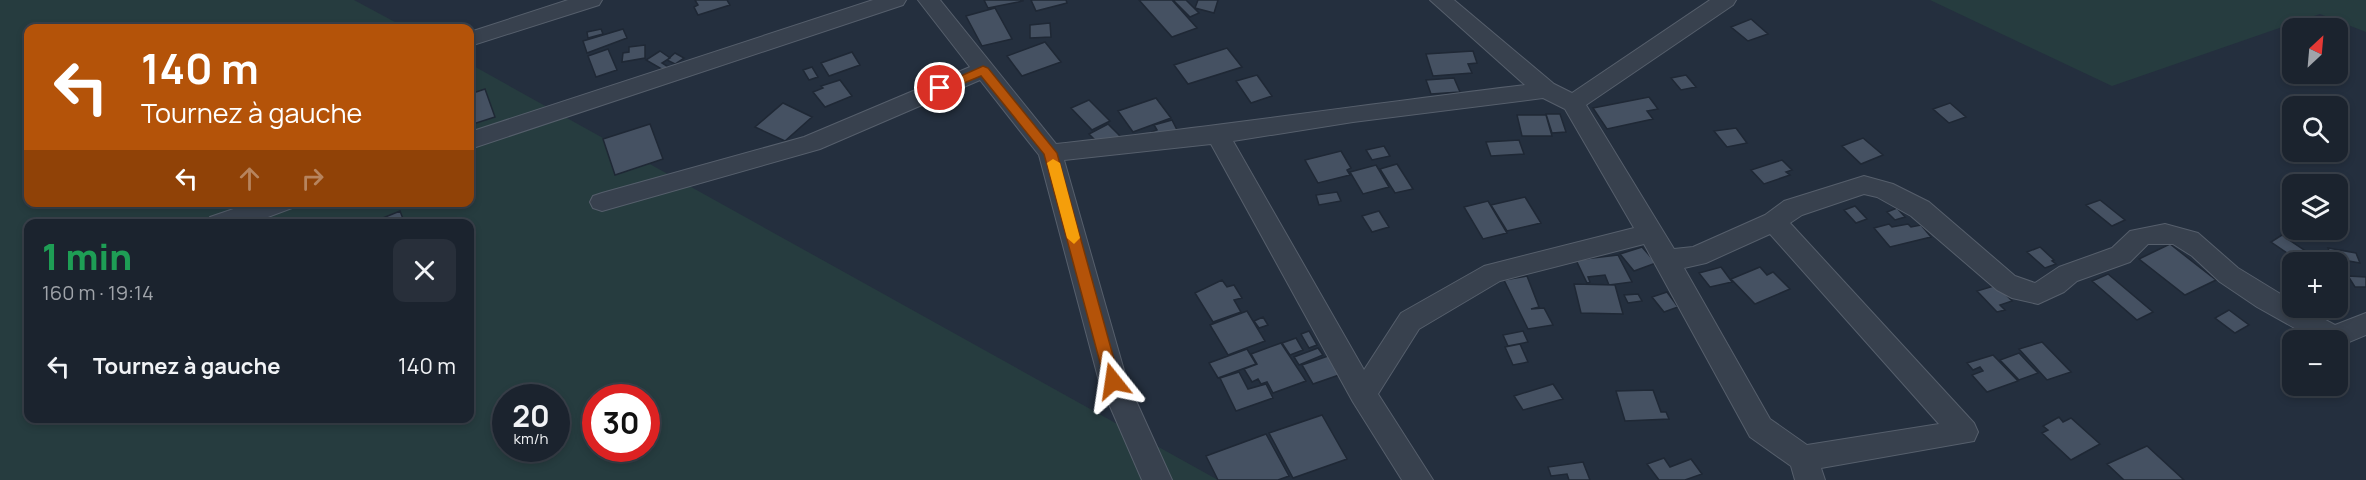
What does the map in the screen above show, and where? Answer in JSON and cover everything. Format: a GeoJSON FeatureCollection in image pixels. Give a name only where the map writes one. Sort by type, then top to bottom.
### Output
{"type":"FeatureCollection","features":[{"type":"Feature","properties":{"kind":"street"},"geometry":{"type":"LineString","coordinates":[[474,38],[591,0]]}},
{"type":"Feature","properties":{"kind":"street"},"geometry":{"type":"LineString","coordinates":[[474,140],[895,0]]}},
{"type":"Feature","properties":{"kind":"street"},"geometry":{"type":"LineString","coordinates":[[929,0],[1050,153],[1113,381],[1157,480]]}},
{"type":"Feature","properties":{"kind":"street"},"geometry":{"type":"LineString","coordinates":[[1441,0],[1546,90],[1573,103],[1667,260],[1760,428],[1807,469],[1964,432],[1774,222]]}},
{"type":"Feature","properties":{"kind":"street"},"geometry":{"type":"LineString","coordinates":[[1573,103],[1725,0]]}},
{"type":"Feature","properties":{"kind":"street"},"geometry":{"type":"LineString","coordinates":[[602,202],[812,142],[983,70]]}},
{"type":"Feature","properties":{"kind":"street"},"geometry":{"type":"LineString","coordinates":[[1050,153],[1218,135],[1353,114],[1546,90]]}},
{"type":"Feature","properties":{"kind":"street"},"geometry":{"type":"LineString","coordinates":[[1218,135],[1363,394],[1418,480]]}},
{"type":"Feature","properties":{"kind":"street"},"geometry":{"type":"LineString","coordinates":[[1667,260],[1698,256],[1774,222],[1793,208],[1864,185],[1884,190],[1920,209],[2006,283],[2021,291],[2038,294],[2055,285],[2068,274],[2121,255],[2127,244],[2135,238],[2152,234],[2181,236],[2211,256],[2229,275],[2333,337],[2366,324]]}},
{"type":"Feature","properties":{"kind":"street"},"geometry":{"type":"LineString","coordinates":[[234,219],[268,207]]}},
{"type":"Feature","properties":{"kind":"street"},"geometry":{"type":"LineString","coordinates":[[1363,394],[1410,321],[1493,273],[1600,248],[1650,233]]}},
{"type":"Feature","properties":{"kind":"green space"},"geometry":{"type":"Polygon","coordinates":[[[0,0],[354,0],[399,24],[24,24],[24,207],[474,207],[474,66],[1218,480],[0,480],[0,0]]]}},
{"type":"Feature","properties":{"kind":"green space"},"geometry":{"type":"Polygon","coordinates":[[[1930,0],[2366,0],[2366,32],[2348,25],[2348,18],[2330,18],[2320,14],[2308,18],[2282,18],[2282,27],[2112,86],[1930,0]]]}},
{"type":"Feature","properties":{"kind":"building"},"geometry":{"type":"Polygon","coordinates":[[[695,0],[727,0],[730,5],[698,15],[694,7],[698,5],[695,0]]]}},
{"type":"Feature","properties":{"kind":"building"},"geometry":{"type":"Polygon","coordinates":[[[984,0],[1023,0],[1023,1],[988,8],[984,0]]]}},
{"type":"Feature","properties":{"kind":"building"},"geometry":{"type":"Polygon","coordinates":[[[1031,0],[1066,0],[1067,3],[1036,11],[1031,0]]]}},
{"type":"Feature","properties":{"kind":"building"},"geometry":{"type":"Polygon","coordinates":[[[1139,0],[1172,0],[1197,28],[1172,37],[1139,0]]]}},
{"type":"Feature","properties":{"kind":"building"},"geometry":{"type":"Polygon","coordinates":[[[1173,0],[1186,0],[1199,13],[1190,17],[1173,0]]]}},
{"type":"Feature","properties":{"kind":"building"},"geometry":{"type":"Polygon","coordinates":[[[1198,0],[1218,0],[1214,13],[1195,8],[1198,0]]]}},
{"type":"Feature","properties":{"kind":"building"},"geometry":{"type":"Polygon","coordinates":[[[995,8],[1012,39],[982,46],[966,16],[995,8]]]}},
{"type":"Feature","properties":{"kind":"building"},"geometry":{"type":"Polygon","coordinates":[[[1751,19],[1768,34],[1748,41],[1731,27],[1751,19]]]}},
{"type":"Feature","properties":{"kind":"building"},"geometry":{"type":"Polygon","coordinates":[[[1050,23],[1051,37],[1030,38],[1030,25],[1050,23]]]}},
{"type":"Feature","properties":{"kind":"building"},"geometry":{"type":"Polygon","coordinates":[[[601,29],[603,34],[588,38],[587,32],[601,29]]]}},
{"type":"Feature","properties":{"kind":"building"},"geometry":{"type":"Polygon","coordinates":[[[623,29],[627,38],[587,53],[583,41],[623,29]]]}},
{"type":"Feature","properties":{"kind":"building"},"geometry":{"type":"Polygon","coordinates":[[[1045,42],[1061,62],[1022,76],[1007,56],[1045,42]]]}},
{"type":"Feature","properties":{"kind":"building"},"geometry":{"type":"Polygon","coordinates":[[[645,45],[645,58],[622,62],[623,53],[629,52],[629,47],[645,45]]]}},
{"type":"Feature","properties":{"kind":"building"},"geometry":{"type":"Polygon","coordinates":[[[1227,48],[1242,67],[1188,84],[1174,65],[1227,48]]]}},
{"type":"Feature","properties":{"kind":"building"},"geometry":{"type":"Polygon","coordinates":[[[608,49],[617,70],[596,77],[588,56],[608,49]]]}},
{"type":"Feature","properties":{"kind":"building"},"geometry":{"type":"Polygon","coordinates":[[[660,51],[670,58],[662,63],[670,68],[665,71],[646,60],[660,51]]]}},
{"type":"Feature","properties":{"kind":"building"},"geometry":{"type":"Polygon","coordinates":[[[1473,51],[1477,63],[1468,64],[1472,73],[1433,76],[1426,54],[1473,51]]]}},
{"type":"Feature","properties":{"kind":"building"},"geometry":{"type":"Polygon","coordinates":[[[852,52],[860,65],[829,76],[821,63],[852,52]]]}},
{"type":"Feature","properties":{"kind":"building"},"geometry":{"type":"Polygon","coordinates":[[[675,53],[684,58],[675,64],[667,60],[675,53]]]}},
{"type":"Feature","properties":{"kind":"building"},"geometry":{"type":"Polygon","coordinates":[[[812,67],[818,77],[809,80],[803,70],[812,67]]]}},
{"type":"Feature","properties":{"kind":"building"},"geometry":{"type":"Polygon","coordinates":[[[1257,75],[1272,96],[1251,103],[1236,81],[1257,75]]]}},
{"type":"Feature","properties":{"kind":"building"},"geometry":{"type":"Polygon","coordinates":[[[1686,75],[1696,87],[1681,90],[1671,78],[1686,75]]]}},
{"type":"Feature","properties":{"kind":"building"},"geometry":{"type":"Polygon","coordinates":[[[1454,78],[1460,92],[1431,94],[1426,80],[1454,78]]]}},
{"type":"Feature","properties":{"kind":"building"},"geometry":{"type":"Polygon","coordinates":[[[840,80],[852,96],[825,107],[813,92],[823,88],[821,86],[840,80]]]}},
{"type":"Feature","properties":{"kind":"building"},"geometry":{"type":"Polygon","coordinates":[[[485,89],[495,117],[474,124],[474,93],[485,89]]]}},
{"type":"Feature","properties":{"kind":"building"},"geometry":{"type":"Polygon","coordinates":[[[1649,97],[1658,109],[1647,111],[1653,119],[1607,129],[1593,108],[1649,97]]]}},
{"type":"Feature","properties":{"kind":"building"},"geometry":{"type":"Polygon","coordinates":[[[1156,98],[1171,118],[1133,132],[1118,111],[1156,98]]]}},
{"type":"Feature","properties":{"kind":"building"},"geometry":{"type":"Polygon","coordinates":[[[1089,100],[1110,121],[1092,130],[1071,108],[1089,100]]]}},
{"type":"Feature","properties":{"kind":"building"},"geometry":{"type":"Polygon","coordinates":[[[783,103],[812,117],[785,141],[755,127],[783,103]]]}},
{"type":"Feature","properties":{"kind":"building"},"geometry":{"type":"Polygon","coordinates":[[[1950,103],[1966,117],[1949,123],[1933,109],[1950,103]]]}},
{"type":"Feature","properties":{"kind":"building"},"geometry":{"type":"Polygon","coordinates":[[[1546,114],[1560,114],[1566,132],[1552,133],[1546,114]]]}},
{"type":"Feature","properties":{"kind":"building"},"geometry":{"type":"Polygon","coordinates":[[[1517,115],[1546,115],[1552,136],[1522,136],[1517,115]]]}},
{"type":"Feature","properties":{"kind":"building"},"geometry":{"type":"Polygon","coordinates":[[[1172,120],[1179,134],[1155,139],[1152,132],[1157,130],[1154,125],[1172,120]]]}},
{"type":"Feature","properties":{"kind":"building"},"geometry":{"type":"Polygon","coordinates":[[[650,124],[663,159],[615,175],[603,139],[650,124]]]}},
{"type":"Feature","properties":{"kind":"building"},"geometry":{"type":"Polygon","coordinates":[[[1108,124],[1122,138],[1103,148],[1089,134],[1108,124]]]}},
{"type":"Feature","properties":{"kind":"building"},"geometry":{"type":"Polygon","coordinates":[[[1736,128],[1747,143],[1727,147],[1714,131],[1736,128]]]}},
{"type":"Feature","properties":{"kind":"building"},"geometry":{"type":"Polygon","coordinates":[[[1863,138],[1883,155],[1861,164],[1842,146],[1863,138]]]}},
{"type":"Feature","properties":{"kind":"building"},"geometry":{"type":"Polygon","coordinates":[[[1519,140],[1524,154],[1491,156],[1486,142],[1519,140]]]}},
{"type":"Feature","properties":{"kind":"building"},"geometry":{"type":"Polygon","coordinates":[[[1384,146],[1390,156],[1372,160],[1366,150],[1384,146]]]}},
{"type":"Feature","properties":{"kind":"building"},"geometry":{"type":"Polygon","coordinates":[[[1341,151],[1351,168],[1347,170],[1350,175],[1318,183],[1305,160],[1341,151]]]}},
{"type":"Feature","properties":{"kind":"building"},"geometry":{"type":"Polygon","coordinates":[[[1782,160],[1792,170],[1786,172],[1790,175],[1764,184],[1751,170],[1782,160]]]}},
{"type":"Feature","properties":{"kind":"building"},"geometry":{"type":"Polygon","coordinates":[[[1397,164],[1413,189],[1395,193],[1380,169],[1397,164]]]}},
{"type":"Feature","properties":{"kind":"building"},"geometry":{"type":"Polygon","coordinates":[[[1376,165],[1389,187],[1363,194],[1350,172],[1376,165]]]}},
{"type":"Feature","properties":{"kind":"building"},"geometry":{"type":"Polygon","coordinates":[[[1337,192],[1341,201],[1319,205],[1316,195],[1337,192]]]}},
{"type":"Feature","properties":{"kind":"building"},"geometry":{"type":"Polygon","coordinates":[[[1525,197],[1541,223],[1507,231],[1491,205],[1525,197]]]}},
{"type":"Feature","properties":{"kind":"building"},"geometry":{"type":"Polygon","coordinates":[[[2100,200],[2125,220],[2112,226],[2086,205],[2100,200]]]}},
{"type":"Feature","properties":{"kind":"building"},"geometry":{"type":"Polygon","coordinates":[[[1488,201],[1507,233],[1483,239],[1464,207],[1488,201]]]}},
{"type":"Feature","properties":{"kind":"building"},"geometry":{"type":"Polygon","coordinates":[[[1855,206],[1867,219],[1856,223],[1844,210],[1855,206]]]}},
{"type":"Feature","properties":{"kind":"building"},"geometry":{"type":"Polygon","coordinates":[[[1897,208],[1905,217],[1895,220],[1887,212],[1897,208]]]}},
{"type":"Feature","properties":{"kind":"building"},"geometry":{"type":"Polygon","coordinates":[[[400,211],[403,219],[380,219],[400,211]]]}},
{"type":"Feature","properties":{"kind":"building"},"geometry":{"type":"Polygon","coordinates":[[[1379,211],[1389,227],[1372,232],[1362,216],[1379,211]]]}},
{"type":"Feature","properties":{"kind":"building"},"geometry":{"type":"Polygon","coordinates":[[[1889,224],[1892,227],[1908,224],[1911,227],[1921,225],[1931,237],[1890,247],[1874,228],[1889,224]]]}},
{"type":"Feature","properties":{"kind":"building"},"geometry":{"type":"Polygon","coordinates":[[[2282,235],[2282,240],[2289,240],[2307,252],[2286,252],[2271,242],[2282,235]]]}},
{"type":"Feature","properties":{"kind":"building"},"geometry":{"type":"Polygon","coordinates":[[[2170,244],[2216,280],[2185,295],[2139,259],[2170,244]]]}},
{"type":"Feature","properties":{"kind":"building"},"geometry":{"type":"Polygon","coordinates":[[[1642,247],[1656,263],[1634,271],[1620,254],[1642,247]]]}},
{"type":"Feature","properties":{"kind":"building"},"geometry":{"type":"Polygon","coordinates":[[[2040,247],[2056,264],[2045,268],[2027,252],[2040,247]]]}},
{"type":"Feature","properties":{"kind":"building"},"geometry":{"type":"Polygon","coordinates":[[[2328,248],[2356,253],[2360,263],[2348,261],[2348,252],[2330,252],[2328,248]]]}},
{"type":"Feature","properties":{"kind":"building"},"geometry":{"type":"Polygon","coordinates":[[[1618,255],[1632,282],[1609,285],[1605,275],[1588,277],[1590,282],[1587,283],[1576,260],[1618,255]]]}},
{"type":"Feature","properties":{"kind":"building"},"geometry":{"type":"Polygon","coordinates":[[[1721,267],[1732,282],[1710,287],[1699,273],[1721,267]]]}},
{"type":"Feature","properties":{"kind":"building"},"geometry":{"type":"Polygon","coordinates":[[[1760,267],[1767,275],[1773,272],[1790,289],[1755,304],[1731,279],[1760,267]]]}},
{"type":"Feature","properties":{"kind":"building"},"geometry":{"type":"Polygon","coordinates":[[[2108,274],[2153,312],[2137,320],[2092,281],[2108,274]]]}},
{"type":"Feature","properties":{"kind":"building"},"geometry":{"type":"Polygon","coordinates":[[[1527,276],[1539,307],[1531,309],[1544,308],[1553,325],[1528,329],[1504,280],[1527,276]]]}},
{"type":"Feature","properties":{"kind":"building"},"geometry":{"type":"Polygon","coordinates":[[[2348,276],[2366,277],[2366,287],[2355,287],[2348,276]]]}},
{"type":"Feature","properties":{"kind":"building"},"geometry":{"type":"Polygon","coordinates":[[[1222,280],[1227,287],[1234,285],[1242,298],[1234,300],[1241,312],[1213,322],[1195,293],[1222,280]]]}},
{"type":"Feature","properties":{"kind":"building"},"geometry":{"type":"Polygon","coordinates":[[[1574,284],[1615,285],[1623,314],[1581,313],[1574,284]]]}},
{"type":"Feature","properties":{"kind":"building"},"geometry":{"type":"Polygon","coordinates":[[[1997,285],[2012,301],[2000,305],[2005,310],[1997,312],[1977,291],[1997,285]]]}},
{"type":"Feature","properties":{"kind":"building"},"geometry":{"type":"Polygon","coordinates":[[[1667,292],[1678,307],[1664,312],[1652,297],[1667,292]]]}},
{"type":"Feature","properties":{"kind":"building"},"geometry":{"type":"Polygon","coordinates":[[[1638,294],[1642,301],[1628,303],[1624,295],[1638,294]]]}},
{"type":"Feature","properties":{"kind":"building"},"geometry":{"type":"Polygon","coordinates":[[[2229,310],[2249,325],[2235,333],[2215,318],[2229,310]]]}},
{"type":"Feature","properties":{"kind":"building"},"geometry":{"type":"Polygon","coordinates":[[[1247,311],[1265,341],[1228,355],[1210,325],[1247,311]]]}},
{"type":"Feature","properties":{"kind":"building"},"geometry":{"type":"Polygon","coordinates":[[[1263,317],[1268,325],[1259,328],[1254,321],[1263,317]]]}},
{"type":"Feature","properties":{"kind":"building"},"geometry":{"type":"Polygon","coordinates":[[[1309,331],[1317,345],[1309,348],[1301,334],[1309,331]]]}},
{"type":"Feature","properties":{"kind":"building"},"geometry":{"type":"Polygon","coordinates":[[[1523,331],[1528,342],[1508,346],[1503,335],[1523,331]]]}},
{"type":"Feature","properties":{"kind":"building"},"geometry":{"type":"Polygon","coordinates":[[[1296,338],[1303,350],[1290,355],[1282,343],[1296,338]]]}},
{"type":"Feature","properties":{"kind":"building"},"geometry":{"type":"Polygon","coordinates":[[[2042,342],[2071,372],[2047,380],[2019,349],[2042,342]]]}},
{"type":"Feature","properties":{"kind":"building"},"geometry":{"type":"Polygon","coordinates":[[[1281,343],[1306,381],[1273,393],[1267,382],[1261,384],[1258,379],[1252,382],[1244,369],[1257,364],[1251,354],[1281,343]]]}},
{"type":"Feature","properties":{"kind":"building"},"geometry":{"type":"Polygon","coordinates":[[[1520,344],[1528,362],[1513,365],[1505,347],[1520,344]]]}},
{"type":"Feature","properties":{"kind":"building"},"geometry":{"type":"Polygon","coordinates":[[[1318,348],[1323,355],[1299,365],[1294,357],[1318,348]]]}},
{"type":"Feature","properties":{"kind":"building"},"geometry":{"type":"Polygon","coordinates":[[[1247,349],[1256,364],[1218,378],[1209,363],[1247,349]]]}},
{"type":"Feature","properties":{"kind":"building"},"geometry":{"type":"Polygon","coordinates":[[[2019,353],[2038,373],[2019,380],[2000,360],[2019,353]]]}},
{"type":"Feature","properties":{"kind":"building"},"geometry":{"type":"Polygon","coordinates":[[[1993,355],[2018,381],[1987,392],[1972,375],[1983,371],[1980,367],[1973,370],[1967,363],[1993,355]]]}},
{"type":"Feature","properties":{"kind":"building"},"geometry":{"type":"Polygon","coordinates":[[[1328,356],[1339,375],[1313,384],[1302,365],[1328,356]]]}},
{"type":"Feature","properties":{"kind":"building"},"geometry":{"type":"Polygon","coordinates":[[[1239,372],[1248,389],[1266,384],[1273,398],[1236,411],[1220,378],[1239,372]]]}},
{"type":"Feature","properties":{"kind":"building"},"geometry":{"type":"Polygon","coordinates":[[[1553,384],[1563,399],[1523,410],[1514,396],[1553,384]]]}},
{"type":"Feature","properties":{"kind":"building"},"geometry":{"type":"Polygon","coordinates":[[[1653,390],[1661,412],[1666,412],[1669,419],[1625,421],[1616,391],[1653,390]]]}},
{"type":"Feature","properties":{"kind":"building"},"geometry":{"type":"Polygon","coordinates":[[[1322,415],[1347,459],[1293,478],[1269,433],[1322,415]]]}},
{"type":"Feature","properties":{"kind":"building"},"geometry":{"type":"Polygon","coordinates":[[[2059,417],[2063,422],[2071,418],[2100,444],[2071,460],[2042,433],[2048,430],[2043,426],[2059,417]]]}},
{"type":"Feature","properties":{"kind":"building"},"geometry":{"type":"Polygon","coordinates":[[[1266,434],[1289,476],[1278,480],[1218,480],[1206,456],[1266,434]]]}},
{"type":"Feature","properties":{"kind":"building"},"geometry":{"type":"Polygon","coordinates":[[[2147,446],[2184,480],[2124,480],[2107,464],[2147,446]]]}},
{"type":"Feature","properties":{"kind":"building"},"geometry":{"type":"Polygon","coordinates":[[[1664,458],[1670,467],[1691,459],[1702,474],[1685,480],[1659,480],[1647,464],[1664,458]]]}},
{"type":"Feature","properties":{"kind":"building"},"geometry":{"type":"Polygon","coordinates":[[[1583,462],[1590,480],[1569,480],[1567,474],[1551,476],[1548,467],[1583,462]]]}},
{"type":"Feature","properties":{"kind":"slow traffic"},"geometry":{"type":"LineString","coordinates":[[1053,163],[1074,238]]}},
{"type":"Feature","properties":{"kind":"route"},"geometry":{"type":"LineString","coordinates":[[940,88],[983,70],[1050,153],[1113,381]]}}]}
